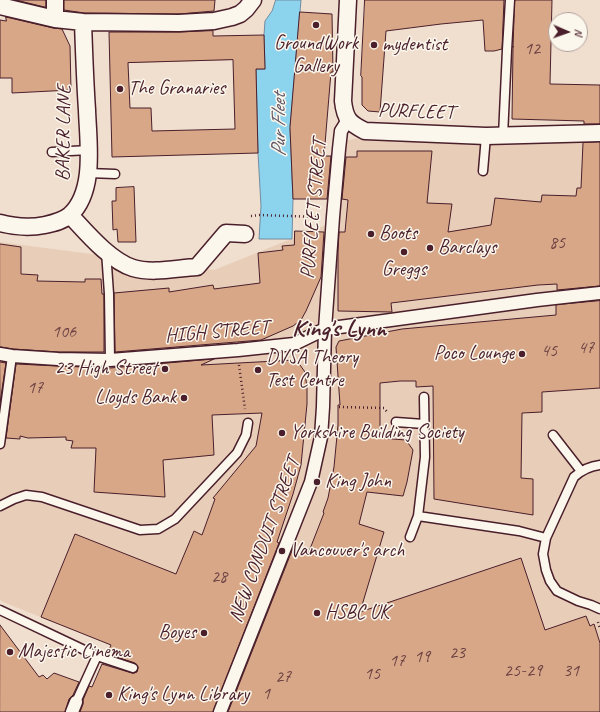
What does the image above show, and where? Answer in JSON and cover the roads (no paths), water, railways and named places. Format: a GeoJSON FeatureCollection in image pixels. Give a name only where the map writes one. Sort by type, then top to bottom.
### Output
{"type":"FeatureCollection","features":[{"type":"Feature","properties":{"kind":"street"},"geometry":{"type":"LineString","coordinates":[[55,19],[56,0]]}},
{"type":"Feature","properties":{"kind":"street"},"geometry":{"type":"LineString","coordinates":[[0,6],[55,19],[83,22],[179,23],[214,21],[232,17],[240,14],[253,0]]}},
{"type":"Feature","properties":{"kind":"street","name":"PURFLEET STREET"},"geometry":{"type":"LineString","coordinates":[[325,329],[339,149],[341,131],[348,120],[344,113],[343,101],[348,0]]}},
{"type":"Feature","properties":{"kind":"street","name":"BAKER LANE"},"geometry":{"type":"LineString","coordinates":[[0,223],[24,227],[56,223],[70,215],[80,202],[86,187],[89,150],[83,22]]}},
{"type":"Feature","properties":{"kind":"street","name":"PURFLEET"},"geometry":{"type":"LineString","coordinates":[[348,120],[365,131],[486,136],[600,133]]}},
{"type":"Feature","properties":{"kind":"street"},"geometry":{"type":"LineString","coordinates":[[70,215],[106,251],[132,268],[146,270],[197,267],[225,227],[245,234]]}},
{"type":"Feature","properties":{"kind":"street","name":"HIGH STREET"},"geometry":{"type":"LineString","coordinates":[[0,354],[58,359],[110,360],[238,350],[294,344],[325,329],[537,300],[600,294]]}},
{"type":"Feature","properties":{"kind":"street","name":"NEW CONDUIT STREET"},"geometry":{"type":"LineString","coordinates":[[220,712],[311,482],[321,437],[325,329]]}},
{"type":"Feature","properties":{"kind":"lane"},"geometry":{"type":"LineString","coordinates":[[503,136],[510,0]]}},
{"type":"Feature","properties":{"kind":"lane"},"geometry":{"type":"LineString","coordinates":[[483,171],[486,136]]}},
{"type":"Feature","properties":{"kind":"lane"},"geometry":{"type":"LineString","coordinates":[[52,152],[89,150]]}},
{"type":"Feature","properties":{"kind":"lane"},"geometry":{"type":"LineString","coordinates":[[88,174],[115,174]]}},
{"type":"Feature","properties":{"kind":"lane"},"geometry":{"type":"LineString","coordinates":[[106,251],[110,360]]}},
{"type":"Feature","properties":{"kind":"lane"},"geometry":{"type":"LineString","coordinates":[[0,444],[12,356]]}},
{"type":"Feature","properties":{"kind":"lane"},"geometry":{"type":"LineString","coordinates":[[410,537],[418,516],[425,457],[424,397]]}},
{"type":"Feature","properties":{"kind":"lane"},"geometry":{"type":"LineString","coordinates":[[396,422],[424,424]]}},
{"type":"Feature","properties":{"kind":"lane"},"geometry":{"type":"LineString","coordinates":[[0,506],[26,495],[42,497],[140,530],[158,529],[175,519],[237,453],[246,435],[248,424]]}},
{"type":"Feature","properties":{"kind":"lane"},"geometry":{"type":"LineString","coordinates":[[553,435],[581,471]]}},
{"type":"Feature","properties":{"kind":"lane"},"geometry":{"type":"LineString","coordinates":[[600,465],[594,465],[581,471],[574,477],[546,538],[543,554],[546,570],[556,591],[600,609]]}},
{"type":"Feature","properties":{"kind":"lane"},"geometry":{"type":"LineString","coordinates":[[418,516],[519,532],[546,538]]}},
{"type":"Feature","properties":{"kind":"lane"},"geometry":{"type":"LineString","coordinates":[[0,610],[97,656],[132,668]]}},
{"type":"Feature","properties":{"kind":"lane"},"geometry":{"type":"LineString","coordinates":[[74,707],[97,656]]}},
{"type":"Feature","properties":{"kind":"water","name":"Pur Fleet"},"geometry":{"type":"Polygon","coordinates":[[[276,0],[301,0],[290,128],[293,199],[292,239],[259,239],[261,206],[256,69],[265,69],[265,21],[272,11],[276,0]]]}},
{"type":"Feature","properties":{"kind":"place","name":"GroundWork Gallery"},"geometry":{"type":"Point","coordinates":[316,25]}},
{"type":"Feature","properties":{"kind":"place","name":"mydentist"},"geometry":{"type":"Point","coordinates":[374,45]}},
{"type":"Feature","properties":{"kind":"place","name":"The Granaries"},"geometry":{"type":"Point","coordinates":[120,89]}},
{"type":"Feature","properties":{"kind":"place","name":"Boots"},"geometry":{"type":"Point","coordinates":[371,234]}},
{"type":"Feature","properties":{"kind":"place","name":"Barclays"},"geometry":{"type":"Point","coordinates":[430,248]}},
{"type":"Feature","properties":{"kind":"place","name":"Greggs"},"geometry":{"type":"Point","coordinates":[404,252]}},
{"type":"Feature","properties":{"kind":"place","name":"Poco Lounge"},"geometry":{"type":"Point","coordinates":[522,354]}},
{"type":"Feature","properties":{"kind":"place","name":"23 High Street"},"geometry":{"type":"Point","coordinates":[165,369]}},
{"type":"Feature","properties":{"kind":"place","name":"DVSA Theory Test Centre"},"geometry":{"type":"Point","coordinates":[258,370]}},
{"type":"Feature","properties":{"kind":"place","name":"Lloyds Bank"},"geometry":{"type":"Point","coordinates":[184,398]}},
{"type":"Feature","properties":{"kind":"place","name":"Yorkshire Building Society"},"geometry":{"type":"Point","coordinates":[282,433]}},
{"type":"Feature","properties":{"kind":"place","name":"King John"},"geometry":{"type":"Point","coordinates":[317,482]}},
{"type":"Feature","properties":{"kind":"place","name":"Vancouver's arch"},"geometry":{"type":"Point","coordinates":[282,551]}},
{"type":"Feature","properties":{"kind":"place","name":"HSBC UK"},"geometry":{"type":"Point","coordinates":[317,613]}},
{"type":"Feature","properties":{"kind":"place","name":"Boyes"},"geometry":{"type":"Point","coordinates":[204,633]}},
{"type":"Feature","properties":{"kind":"place","name":"Majestic Cinema"},"geometry":{"type":"Point","coordinates":[10,652]}},
{"type":"Feature","properties":{"kind":"place","name":"King's Lynn Library"},"geometry":{"type":"Point","coordinates":[109,695]}},
{"type":"Feature","properties":{"kind":"district","name":"King's Lynn"},"geometry":{"type":"Point","coordinates":[339,330]}}]}
